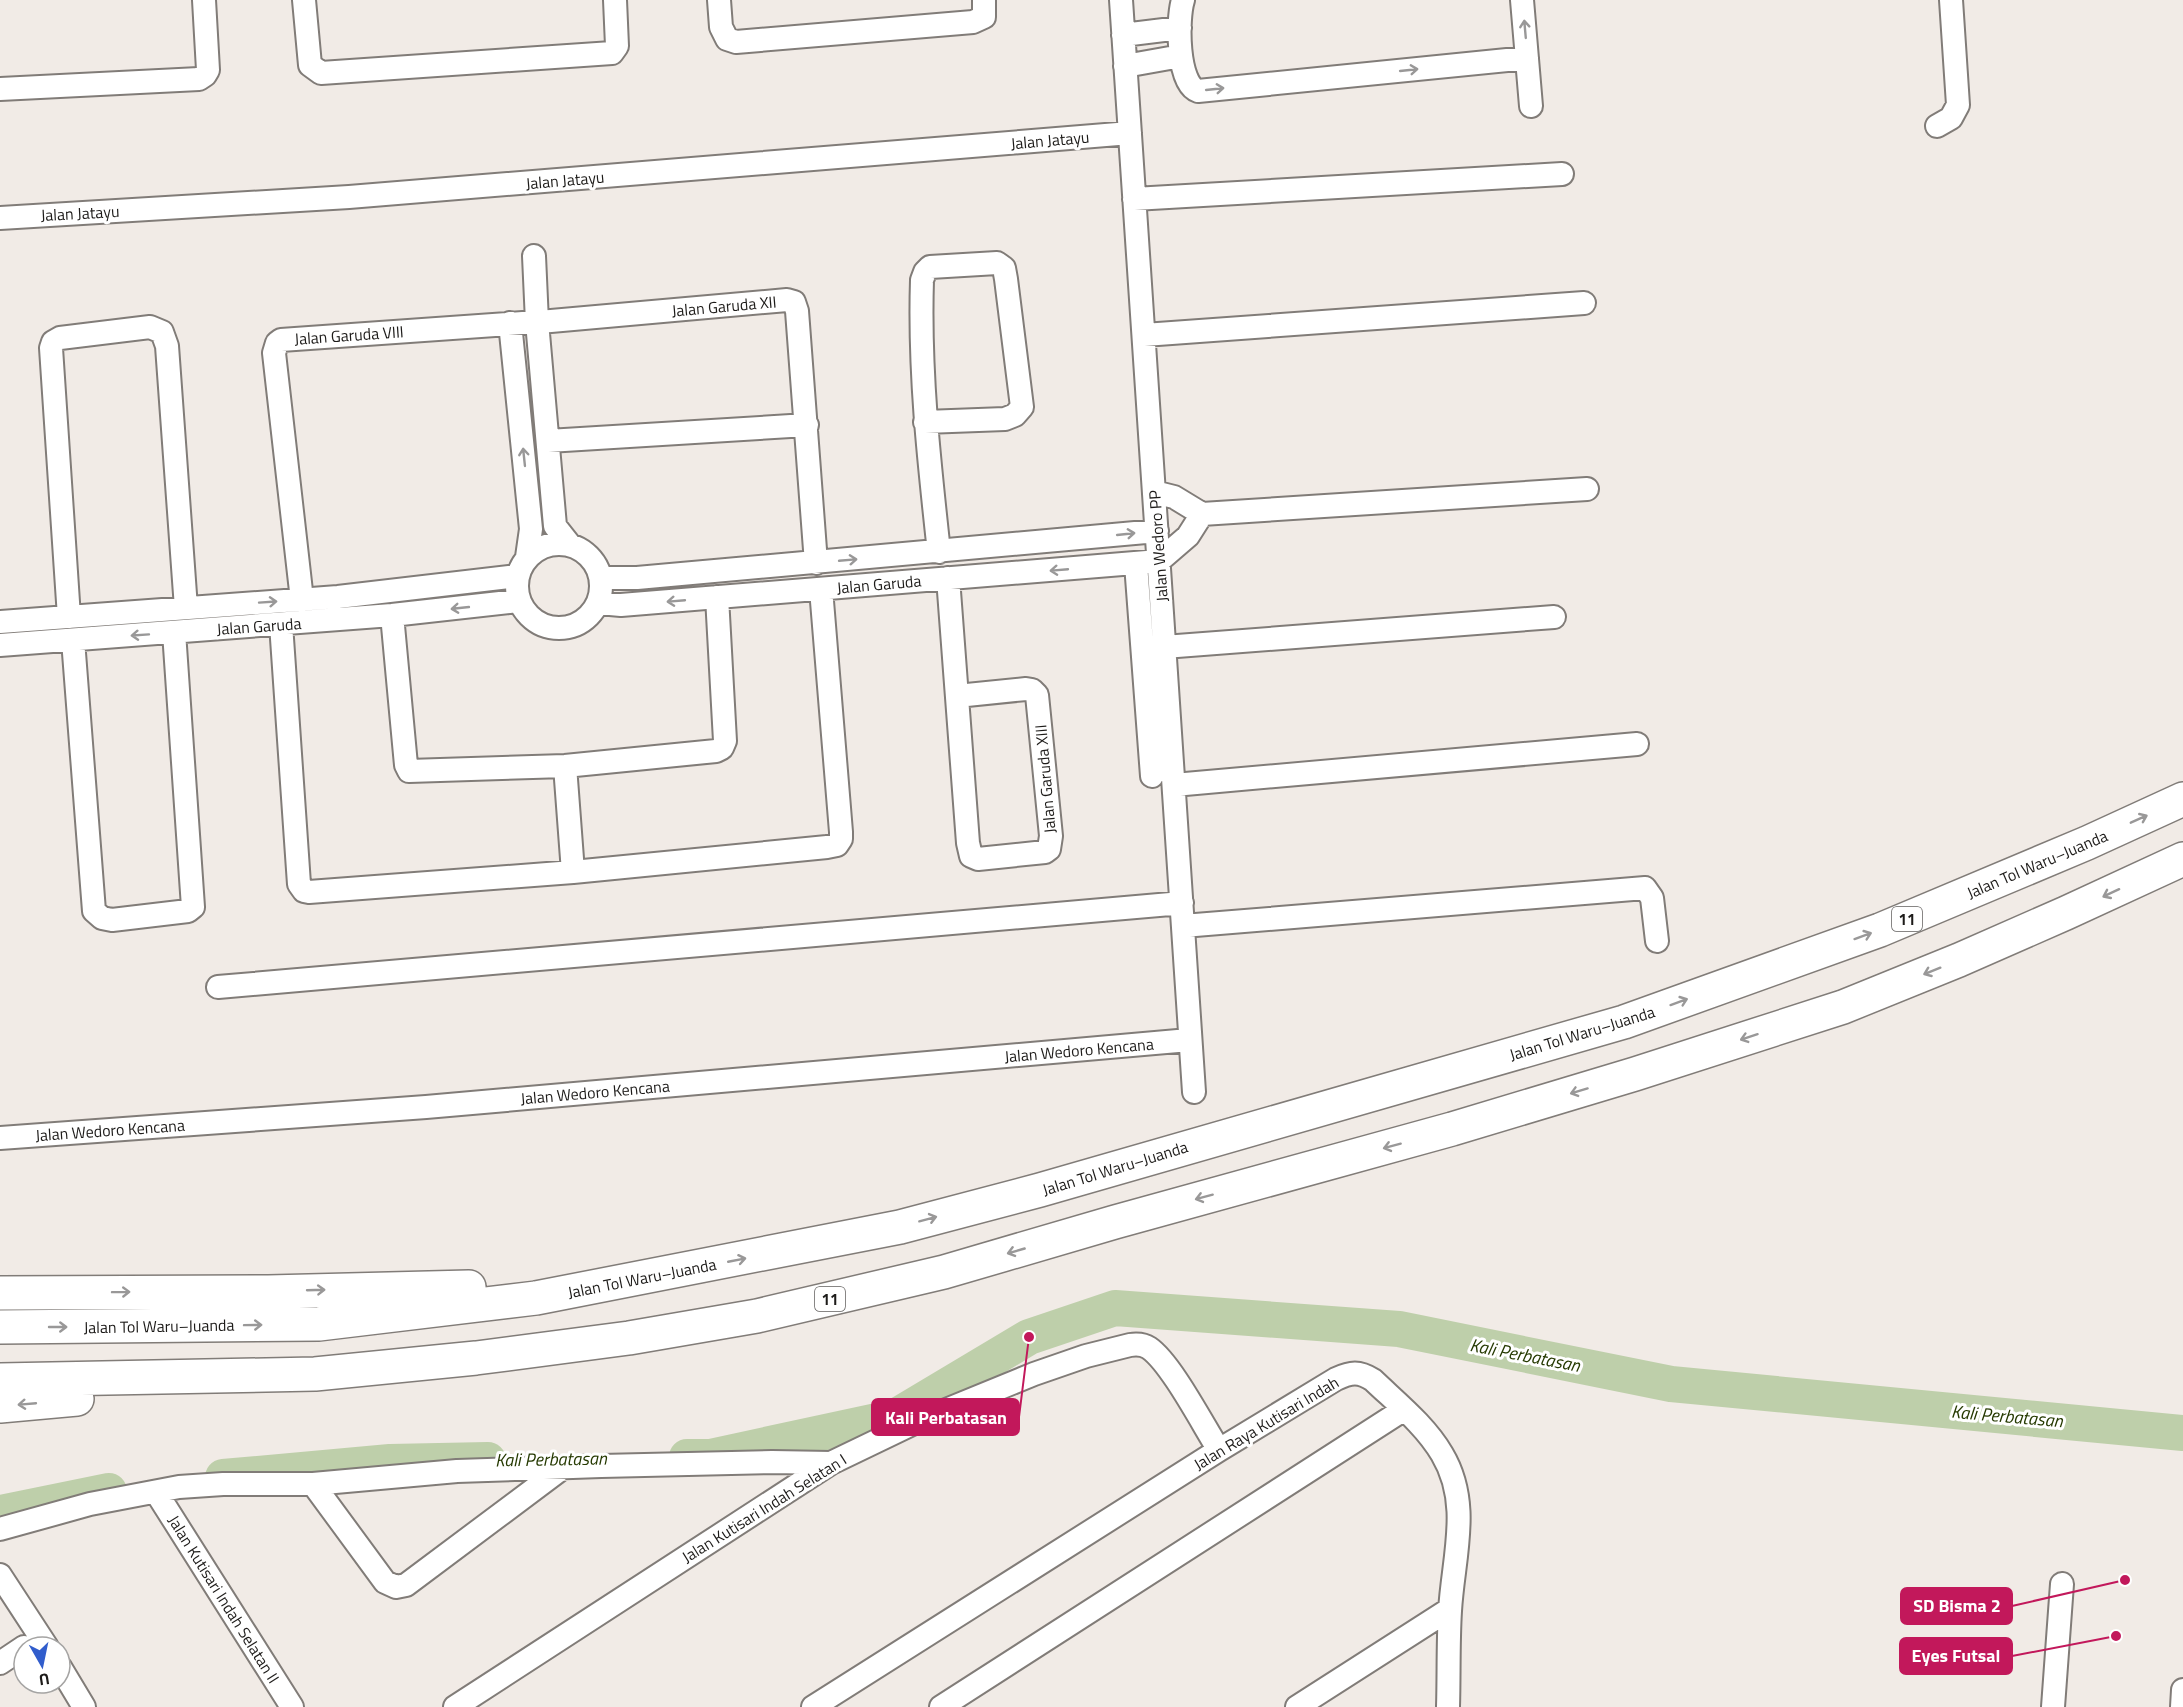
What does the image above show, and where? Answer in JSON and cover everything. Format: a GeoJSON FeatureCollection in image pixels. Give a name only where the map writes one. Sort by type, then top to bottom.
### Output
{"type":"FeatureCollection","features":[{"type":"Feature","properties":{"kind":"highway","name":"Jalan Tol Waru–Juanda"},"geometry":{"type":"LineString","coordinates":[[0,1327],[319,1324],[536,1298],[900,1227],[1040,1190],[1624,1022],[1880,930],[2087,843],[2183,799]]}},
{"type":"Feature","properties":{"kind":"highway","name":"11"},"geometry":{"type":"LineString","coordinates":[[0,1380],[315,1374],[476,1358],[629,1338],[757,1316],[944,1272],[1452,1129],[1635,1074],[1843,1006],[1981,951],[2183,859]]}},
{"type":"Feature","properties":{"kind":"highway"},"geometry":{"type":"LineString","coordinates":[[0,1293],[268,1292],[506,1287],[536,1298]]}},
{"type":"Feature","properties":{"kind":"highway"},"geometry":{"type":"LineString","coordinates":[[0,1406],[315,1374]]}},
{"type":"Feature","properties":{"kind":"street"},"geometry":{"type":"LineString","coordinates":[[0,89],[199,79],[208,70],[204,0]]}},
{"type":"Feature","properties":{"kind":"street"},"geometry":{"type":"LineString","coordinates":[[304,0],[310,65],[321,73],[612,53],[617,46],[615,0]]}},
{"type":"Feature","properties":{"kind":"street"},"geometry":{"type":"LineString","coordinates":[[719,0],[721,27],[727,39],[736,42],[973,22],[984,17],[984,0]]}},
{"type":"Feature","properties":{"kind":"street","name":"Jalan Wedoro PP"},"geometry":{"type":"LineString","coordinates":[[1121,0],[1157,531],[1148,563],[1164,647],[1194,1092]]}},
{"type":"Feature","properties":{"kind":"street"},"geometry":{"type":"LineString","coordinates":[[1183,0],[1180,28],[1181,56],[1186,81],[1198,91],[1527,58]]}},
{"type":"Feature","properties":{"kind":"street"},"geometry":{"type":"LineString","coordinates":[[1522,0],[1531,106]]}},
{"type":"Feature","properties":{"kind":"street"},"geometry":{"type":"LineString","coordinates":[[1937,126],[1951,118],[1958,105],[1951,0]]}},
{"type":"Feature","properties":{"kind":"street"},"geometry":{"type":"LineString","coordinates":[[1123,35],[1180,28]]}},
{"type":"Feature","properties":{"kind":"street"},"geometry":{"type":"LineString","coordinates":[[1125,66],[1181,56]]}},
{"type":"Feature","properties":{"kind":"street","name":"Jalan Jatayu"},"geometry":{"type":"LineString","coordinates":[[0,218],[361,196],[1130,133]]}},
{"type":"Feature","properties":{"kind":"street"},"geometry":{"type":"LineString","coordinates":[[1134,199],[1562,174]]}},
{"type":"Feature","properties":{"kind":"street"},"geometry":{"type":"LineString","coordinates":[[510,323],[531,529],[516,589],[518,601],[526,614],[537,623],[551,628],[565,628],[579,624],[591,615],[599,603],[601,578],[595,563],[584,551],[570,544],[555,526],[537,322],[534,256]]}},
{"type":"Feature","properties":{"kind":"street"},"geometry":{"type":"LineString","coordinates":[[925,422],[1005,419],[1015,415],[1022,407],[1006,279],[1004,268],[997,263],[930,267],[922,280],[920,333],[925,422],[939,552]]}},
{"type":"Feature","properties":{"kind":"street","name":"Jalan Garuda XII"},"geometry":{"type":"LineString","coordinates":[[537,322],[792,301],[797,311],[816,562]]}},
{"type":"Feature","properties":{"kind":"street"},"geometry":{"type":"LineString","coordinates":[[1144,335],[1584,303]]}},
{"type":"Feature","properties":{"kind":"street","name":"Jalan Garuda VIII"},"geometry":{"type":"LineString","coordinates":[[302,600],[274,353],[277,343],[281,340],[537,322]]}},
{"type":"Feature","properties":{"kind":"street"},"geometry":{"type":"LineString","coordinates":[[69,617],[51,348],[53,342],[60,338],[150,327],[162,332],[167,345],[186,608]]}},
{"type":"Feature","properties":{"kind":"street"},"geometry":{"type":"LineString","coordinates":[[517,396],[543,394]]}},
{"type":"Feature","properties":{"kind":"street"},"geometry":{"type":"LineString","coordinates":[[548,441],[807,425]]}},
{"type":"Feature","properties":{"kind":"street"},"geometry":{"type":"LineString","coordinates":[[527,486],[551,483]]}},
{"type":"Feature","properties":{"kind":"street"},"geometry":{"type":"LineString","coordinates":[[1154,492],[1174,497],[1202,514],[1587,489]]}},
{"type":"Feature","properties":{"kind":"street"},"geometry":{"type":"LineString","coordinates":[[1152,776],[1148,563],[1188,536],[1202,514]]}},
{"type":"Feature","properties":{"kind":"street","name":"Jalan Garuda"},"geometry":{"type":"LineString","coordinates":[[601,578],[637,578],[1157,531]]}},
{"type":"Feature","properties":{"kind":"street"},"geometry":{"type":"LineString","coordinates":[[1090,537],[1092,567]]}},
{"type":"Feature","properties":{"kind":"street"},"geometry":{"type":"LineString","coordinates":[[522,566],[547,545],[570,544]]}},
{"type":"Feature","properties":{"kind":"street"},"geometry":{"type":"LineString","coordinates":[[897,555],[898,583]]}},
{"type":"Feature","properties":{"kind":"street","name":"Jalan Garuda"},"geometry":{"type":"LineString","coordinates":[[599,603],[621,605],[1148,563]]}},
{"type":"Feature","properties":{"kind":"street","name":"Jalan Garuda"},"geometry":{"type":"LineString","coordinates":[[9,621],[338,597],[522,566]]}},
{"type":"Feature","properties":{"kind":"street"},"geometry":{"type":"LineString","coordinates":[[765,567],[767,593]]}},
{"type":"Feature","properties":{"kind":"street","name":"Jalan Garuda XIII"},"geometry":{"type":"LineString","coordinates":[[948,578],[968,843],[971,856],[978,859],[1045,852],[1049,849],[1051,836],[1037,695],[1032,690],[1026,689],[957,696]]}},
{"type":"Feature","properties":{"kind":"street"},"geometry":{"type":"LineString","coordinates":[[281,624],[299,884],[304,891],[309,892],[573,872],[834,846],[839,842],[841,832],[821,589]]}},
{"type":"Feature","properties":{"kind":"street"},"geometry":{"type":"LineString","coordinates":[[338,597],[339,619]]}},
{"type":"Feature","properties":{"kind":"street"},"geometry":{"type":"LineString","coordinates":[[392,615],[406,765],[409,771],[565,766],[716,751],[722,748],[725,741],[717,597]]}},
{"type":"Feature","properties":{"kind":"street","name":"Jalan Garuda"},"geometry":{"type":"LineString","coordinates":[[10,645],[392,615],[518,601]]}},
{"type":"Feature","properties":{"kind":"street"},"geometry":{"type":"LineString","coordinates":[[222,606],[222,628]]}},
{"type":"Feature","properties":{"kind":"street"},"geometry":{"type":"LineString","coordinates":[[1164,647],[1554,617]]}},
{"type":"Feature","properties":{"kind":"street"},"geometry":{"type":"LineString","coordinates":[[9,621],[10,645]]}},
{"type":"Feature","properties":{"kind":"street"},"geometry":{"type":"LineString","coordinates":[[73,640],[94,911],[102,918],[112,920],[188,910],[193,907],[174,632]]}},
{"type":"Feature","properties":{"kind":"street"},"geometry":{"type":"LineString","coordinates":[[1174,785],[1637,744]]}},
{"type":"Feature","properties":{"kind":"street"},"geometry":{"type":"LineString","coordinates":[[565,766],[573,872]]}},
{"type":"Feature","properties":{"kind":"street"},"geometry":{"type":"LineString","coordinates":[[1183,926],[1645,888],[1652,898],[1657,941]]}},
{"type":"Feature","properties":{"kind":"street"},"geometry":{"type":"LineString","coordinates":[[218,987],[1182,903]]}},
{"type":"Feature","properties":{"kind":"street","name":"Jalan Wedoro Kencana"},"geometry":{"type":"LineString","coordinates":[[0,1138],[426,1107],[1189,1040]]}},
{"type":"Feature","properties":{"kind":"street","name":"Jalan Kutisari Indah Selatan I"},"geometry":{"type":"LineString","coordinates":[[455,1707],[831,1463],[912,1424],[1034,1374],[1086,1356],[1137,1344],[1148,1347],[1164,1362],[1219,1450]]}},
{"type":"Feature","properties":{"kind":"street","name":"Jalan Raya Kutisari Indah"},"geometry":{"type":"LineString","coordinates":[[813,1707],[1219,1450],[1348,1374],[1364,1374],[1373,1380],[1433,1441],[1442,1454],[1452,1478],[1460,1513],[1460,1525],[1450,1609],[1448,1707]]}},
{"type":"Feature","properties":{"kind":"street"},"geometry":{"type":"LineString","coordinates":[[941,1707],[1403,1410]]}},
{"type":"Feature","properties":{"kind":"street"},"geometry":{"type":"LineString","coordinates":[[0,1529],[90,1504],[179,1487],[223,1484],[313,1484],[457,1471],[726,1462],[831,1463]]}},
{"type":"Feature","properties":{"kind":"street"},"geometry":{"type":"LineString","coordinates":[[313,1484],[385,1582],[396,1587],[406,1585],[561,1469]]}},
{"type":"Feature","properties":{"kind":"street","name":"Jalan Kutisari Indah Selatan II"},"geometry":{"type":"LineString","coordinates":[[156,1492],[292,1707]]}},
{"type":"Feature","properties":{"kind":"street"},"geometry":{"type":"LineString","coordinates":[[0,1575],[30,1635]]}},
{"type":"Feature","properties":{"kind":"street"},"geometry":{"type":"LineString","coordinates":[[2053,1707],[2062,1584]]}},
{"type":"Feature","properties":{"kind":"street"},"geometry":{"type":"LineString","coordinates":[[1297,1707],[1450,1609]]}},
{"type":"Feature","properties":{"kind":"street"},"geometry":{"type":"LineString","coordinates":[[72,1687],[84,1707]]}},
{"type":"Feature","properties":{"kind":"street"},"geometry":{"type":"LineString","coordinates":[[2182,1707],[2183,1690]]}},
{"type":"Feature","properties":{"kind":"waterway","name":"Kali Perbatasan"},"geometry":{"type":"LineString","coordinates":[[687,1457],[710,1457],[895,1417],[1029,1337],[1115,1308],[1399,1329],[1671,1384],[2183,1433]]}},
{"type":"Feature","properties":{"kind":"waterway","name":"Kali Perbatasan"},"geometry":{"type":"LineString","coordinates":[[223,1477],[390,1462],[488,1460]]}},
{"type":"Feature","properties":{"kind":"waterway","name":"Kali Perbatasan"},"geometry":{"type":"LineString","coordinates":[[0,1513],[109,1491]]}},
{"type":"Feature","properties":{"kind":"place","name":"Kali Perbatasan"},"geometry":{"type":"Point","coordinates":[1029,1337]}},
{"type":"Feature","properties":{"kind":"place","name":"SD Bisma 2"},"geometry":{"type":"Point","coordinates":[2125,1580]}},
{"type":"Feature","properties":{"kind":"place","name":"Eyes Futsal"},"geometry":{"type":"Point","coordinates":[2116,1636]}}]}
